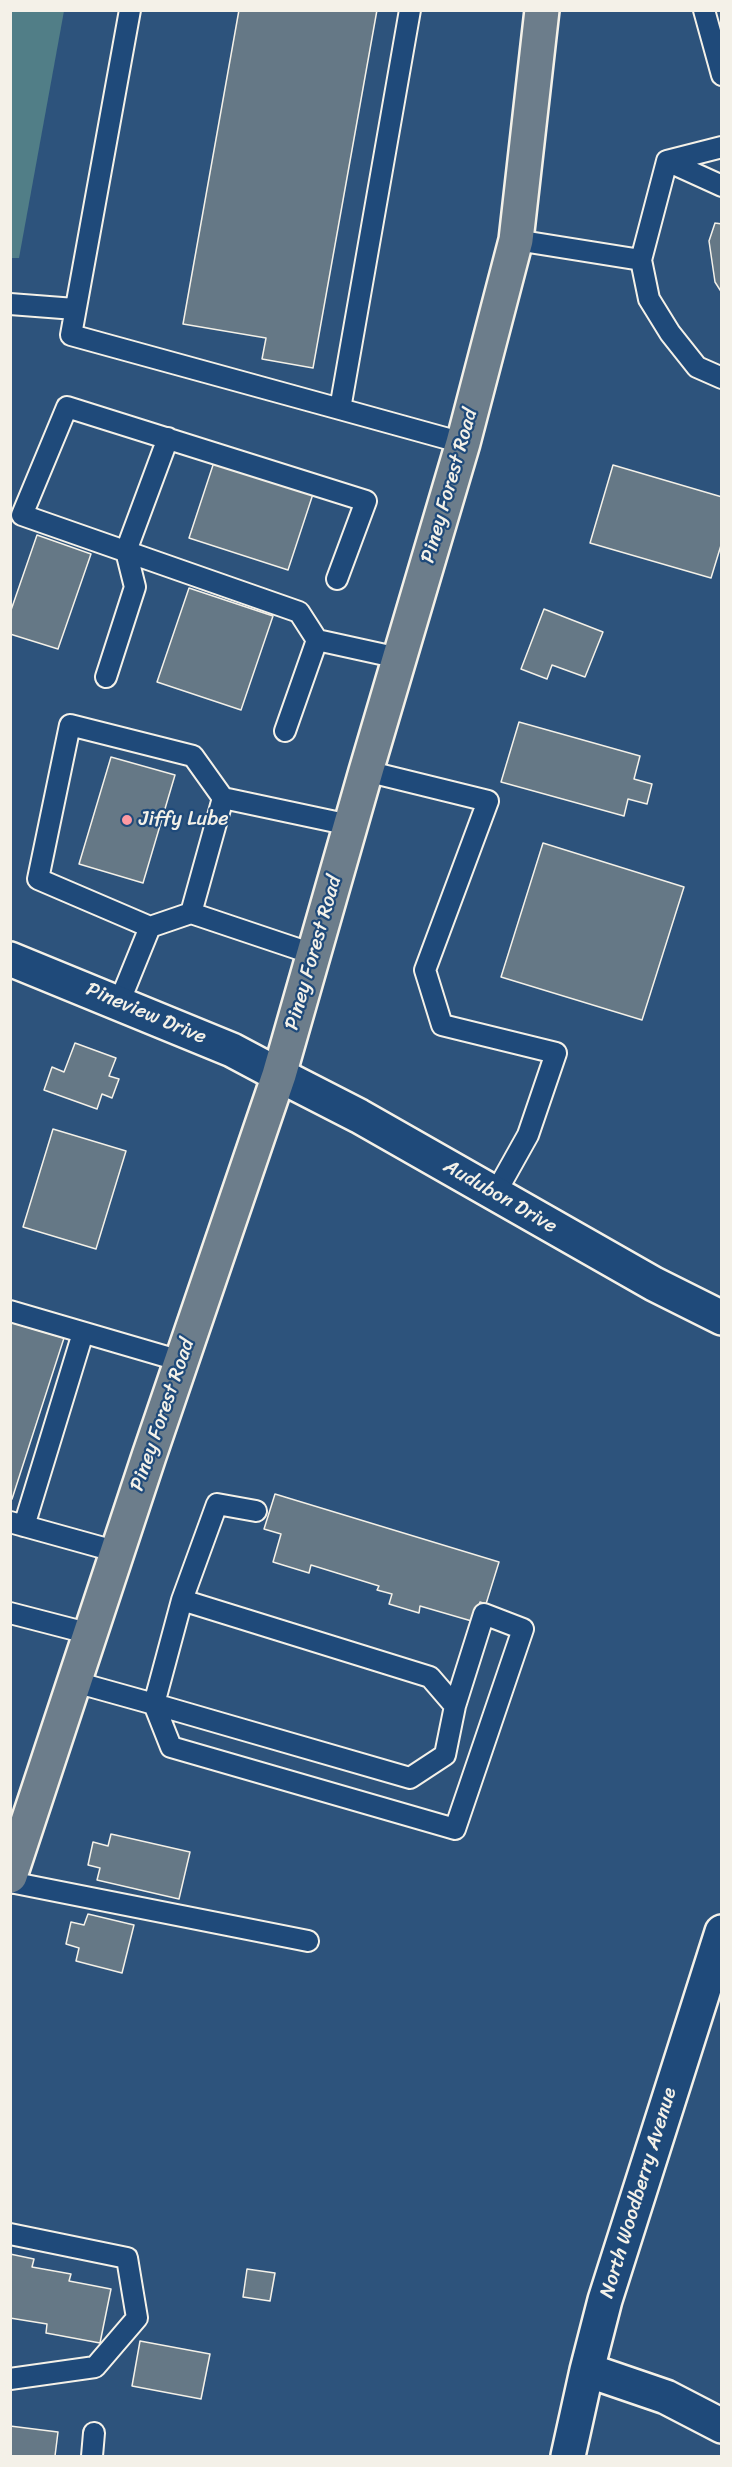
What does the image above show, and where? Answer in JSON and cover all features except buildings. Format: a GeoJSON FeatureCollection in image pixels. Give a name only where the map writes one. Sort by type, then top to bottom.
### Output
{"type":"FeatureCollection","features":[{"type":"Feature","properties":{"kind":"main road","name":"Piney Forest Road"},"geometry":{"type":"LineString","coordinates":[[14,1857],[279,1075],[463,443],[516,240],[542,10]]}},
{"type":"Feature","properties":{"kind":"street","name":"Pineview Drive"},"geometry":{"type":"LineString","coordinates":[[10,959],[232,1050],[279,1075]]}},
{"type":"Feature","properties":{"kind":"street","name":"Audubon Drive"},"geometry":{"type":"LineString","coordinates":[[279,1075],[359,1116],[654,1284],[722,1318]]}},
{"type":"Feature","properties":{"kind":"street","name":"North Woodberry Avenue"},"geometry":{"type":"LineString","coordinates":[[568,2457],[605,2300],[722,1932]]}},
{"type":"Feature","properties":{"kind":"street"},"geometry":{"type":"LineString","coordinates":[[587,2370],[666,2397],[722,2426]]}},
{"type":"Feature","properties":{"kind":"lane"},"geometry":{"type":"LineString","coordinates":[[130,10],[71,334],[463,443]]}},
{"type":"Feature","properties":{"kind":"lane"},"geometry":{"type":"LineString","coordinates":[[340,409],[410,10]]}},
{"type":"Feature","properties":{"kind":"lane"},"geometry":{"type":"LineString","coordinates":[[704,10],[722,75]]}},
{"type":"Feature","properties":{"kind":"lane"},"geometry":{"type":"LineString","coordinates":[[668,161],[722,147]]}},
{"type":"Feature","properties":{"kind":"lane"},"geometry":{"type":"LineString","coordinates":[[668,161],[722,160]]}},
{"type":"Feature","properties":{"kind":"lane"},"geometry":{"type":"LineString","coordinates":[[668,161],[722,174]]}},
{"type":"Feature","properties":{"kind":"lane"},"geometry":{"type":"LineString","coordinates":[[668,161],[722,186]]}},
{"type":"Feature","properties":{"kind":"lane"},"geometry":{"type":"LineString","coordinates":[[668,161],[640,260],[649,299],[670,333],[697,367],[722,378]]}},
{"type":"Feature","properties":{"kind":"lane"},"geometry":{"type":"LineString","coordinates":[[516,240],[640,260]]}},
{"type":"Feature","properties":{"kind":"lane"},"geometry":{"type":"LineString","coordinates":[[10,304],[75,309]]}},
{"type":"Feature","properties":{"kind":"lane"},"geometry":{"type":"LineString","coordinates":[[337,579],[366,501],[67,407],[22,515],[298,612],[316,640],[399,658]]}},
{"type":"Feature","properties":{"kind":"lane"},"geometry":{"type":"LineString","coordinates":[[106,677],[135,587],[126,551],[168,438]]}},
{"type":"Feature","properties":{"kind":"lane"},"geometry":{"type":"LineString","coordinates":[[285,731],[316,640]]}},
{"type":"Feature","properties":{"kind":"lane"},"geometry":{"type":"LineString","coordinates":[[314,954],[191,913],[150,927],[38,879],[70,725],[193,756],[223,798],[351,825]]}},
{"type":"Feature","properties":{"kind":"lane"},"geometry":{"type":"LineString","coordinates":[[366,771],[488,801],[425,970],[442,1025],[556,1053],[528,1135],[495,1194]]}},
{"type":"Feature","properties":{"kind":"lane"},"geometry":{"type":"LineString","coordinates":[[191,913],[223,798]]}},
{"type":"Feature","properties":{"kind":"lane"},"geometry":{"type":"LineString","coordinates":[[119,1003],[150,927]]}},
{"type":"Feature","properties":{"kind":"lane"},"geometry":{"type":"LineString","coordinates":[[10,1311],[181,1361]]}},
{"type":"Feature","properties":{"kind":"lane"},"geometry":{"type":"LineString","coordinates":[[83,1333],[60,1376],[17,1524],[118,1552]]}},
{"type":"Feature","properties":{"kind":"lane"},"geometry":{"type":"LineString","coordinates":[[75,1682],[154,1704],[410,1778],[445,1755],[455,1706],[483,1614],[523,1629],[455,1829],[171,1747],[154,1704],[182,1600],[217,1504],[256,1511]]}},
{"type":"Feature","properties":{"kind":"lane"},"geometry":{"type":"LineString","coordinates":[[182,1600],[430,1677],[455,1706]]}},
{"type":"Feature","properties":{"kind":"lane"},"geometry":{"type":"LineString","coordinates":[[10,1613],[91,1634]]}},
{"type":"Feature","properties":{"kind":"lane"},"geometry":{"type":"LineString","coordinates":[[10,1882],[308,1941]]}},
{"type":"Feature","properties":{"kind":"lane"},"geometry":{"type":"LineString","coordinates":[[10,2234],[127,2258],[136,2318],[95,2367],[10,2379]]}},
{"type":"Feature","properties":{"kind":"lane"},"geometry":{"type":"LineString","coordinates":[[92,2457],[94,2433]]}},
{"type":"Feature","properties":{"kind":"green space"},"geometry":{"type":"Polygon","coordinates":[[[10,11],[64,11],[19,258],[11,258],[10,11]]]}},
{"type":"Feature","properties":{"kind":"place","name":"Jiffy Lube"},"geometry":{"type":"Point","coordinates":[127,820]}}]}
